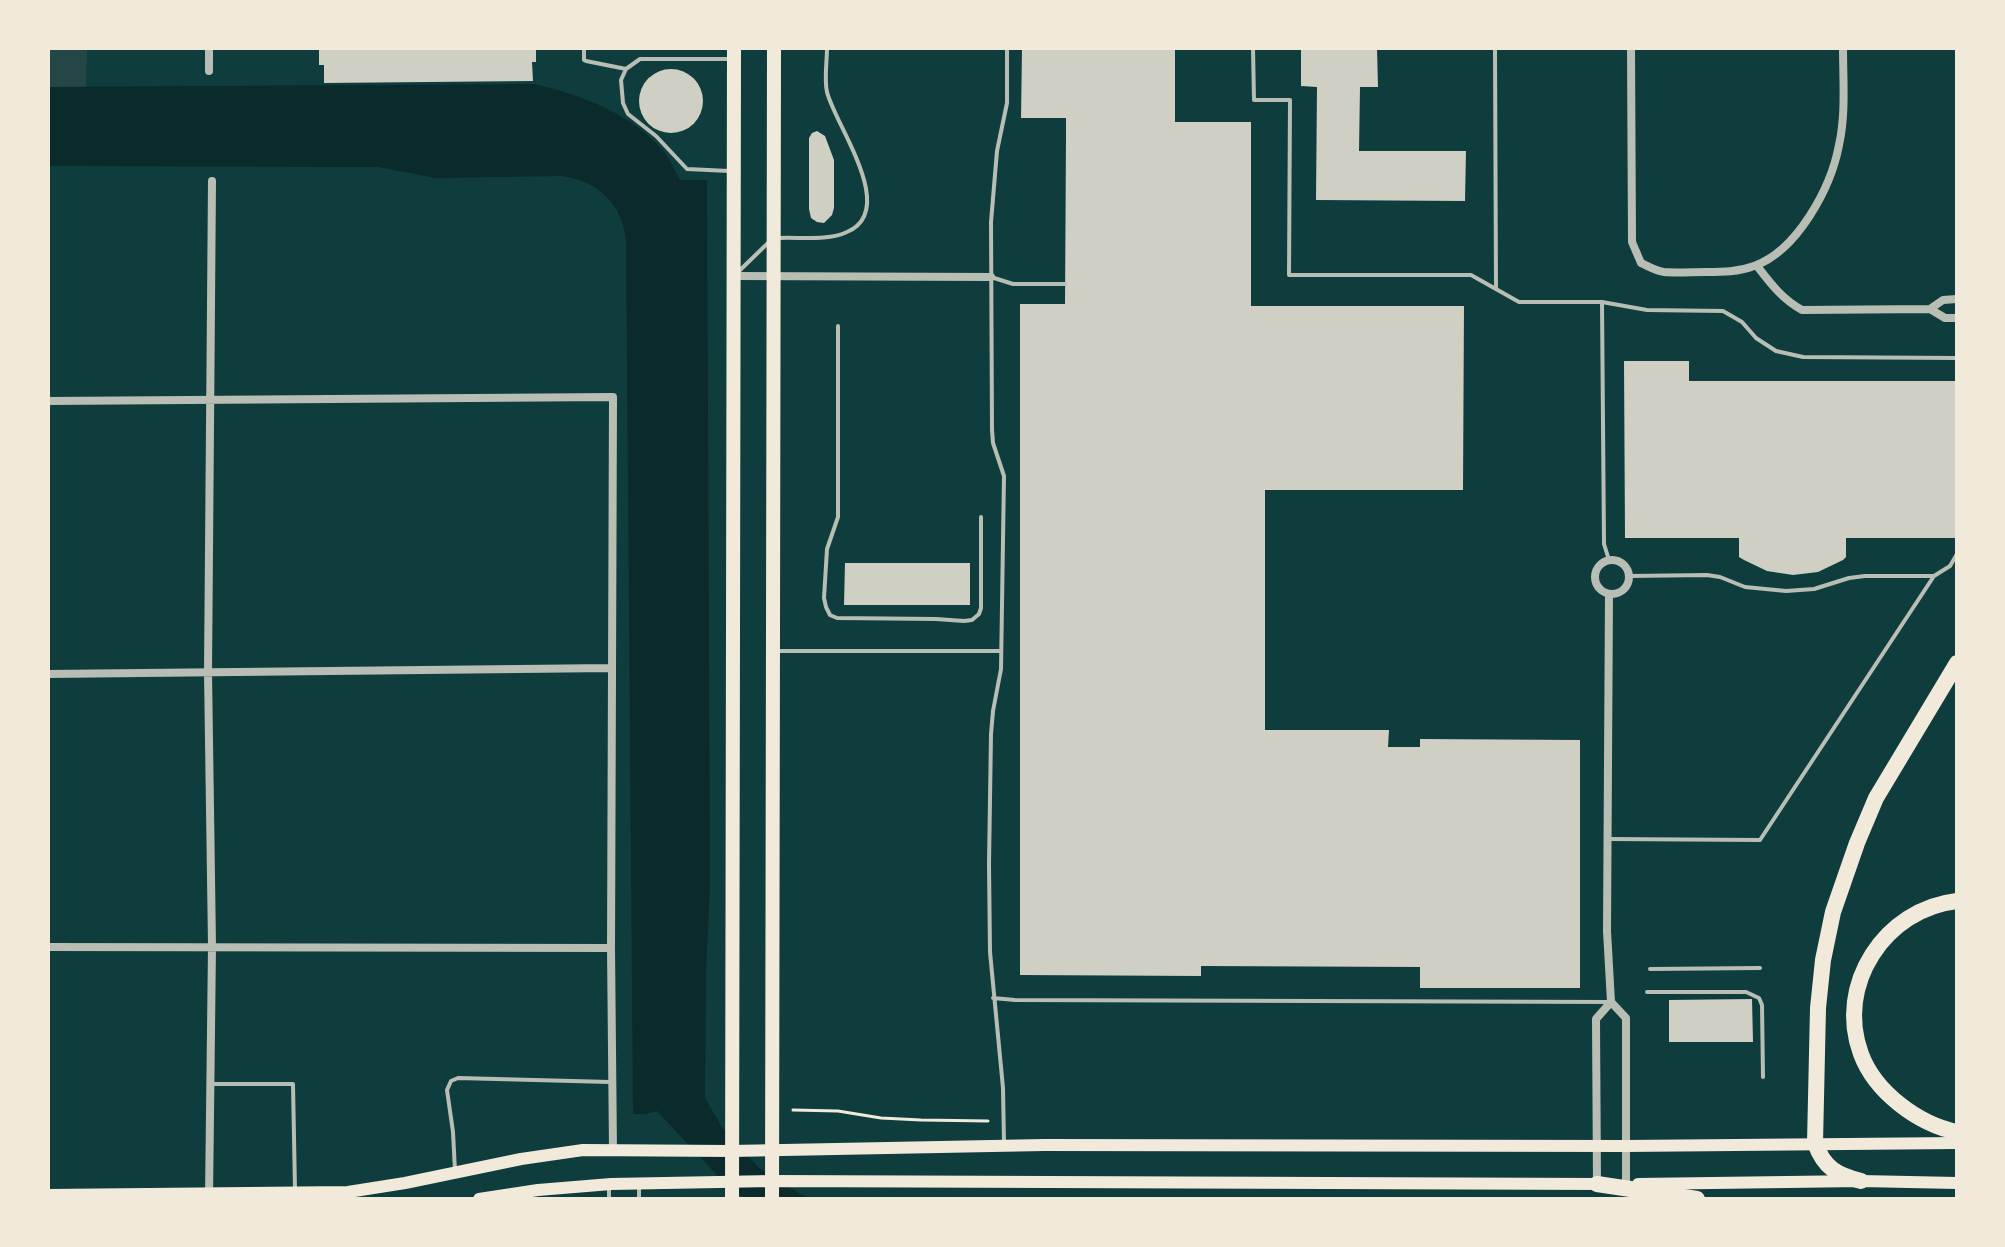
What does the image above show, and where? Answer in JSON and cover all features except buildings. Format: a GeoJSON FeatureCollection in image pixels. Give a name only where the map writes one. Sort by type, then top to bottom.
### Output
{"type":"FeatureCollection","features":[{"type":"Feature","properties":{"kind":"highway"},"geometry":{"type":"LineString","coordinates":[[1861,1181],[1844,1177],[1829,1167],[1820,1157],[1815,1143],[1818,1008],[1823,960],[1833,912],[1876,798],[1957,663]]}},
{"type":"Feature","properties":{"kind":"highway"},"geometry":{"type":"LineString","coordinates":[[1957,901],[1924,909],[1889,932],[1876,947],[1863,971],[1856,992],[1854,1014],[1862,1056],[1885,1090],[1909,1113],[1957,1132]]}},
{"type":"Feature","properties":{"kind":"highway"},"geometry":{"type":"LineString","coordinates":[[1597,1184],[1697,1199]]}},
{"type":"Feature","properties":{"kind":"main road"},"geometry":{"type":"LineString","coordinates":[[772,1199],[774,48]]}},
{"type":"Feature","properties":{"kind":"main road"},"geometry":{"type":"LineString","coordinates":[[732,1199],[734,54]]}},
{"type":"Feature","properties":{"kind":"main road"},"geometry":{"type":"LineString","coordinates":[[48,1195],[209,1196],[348,1192],[583,1150],[731,1151],[1004,1145],[1957,1143]]}},
{"type":"Feature","properties":{"kind":"main road"},"geometry":{"type":"LineString","coordinates":[[479,1199],[609,1184],[772,1181],[1957,1183]]}},
{"type":"Feature","properties":{"kind":"street"},"geometry":{"type":"LineString","coordinates":[[209,48],[209,71]]}},
{"type":"Feature","properties":{"kind":"street"},"geometry":{"type":"LineString","coordinates":[[1631,48],[1632,242],[1641,263],[1661,272],[1731,272],[1757,266],[1782,248],[1802,227],[1831,172],[1839,145],[1843,112],[1843,48]]}},
{"type":"Feature","properties":{"kind":"street"},"geometry":{"type":"LineString","coordinates":[[209,1196],[212,946],[208,672],[212,181]]}},
{"type":"Feature","properties":{"kind":"street"},"geometry":{"type":"LineString","coordinates":[[1757,266],[1777,293],[1802,310],[1930,309],[1945,318],[1957,318]]}},
{"type":"Feature","properties":{"kind":"street"},"geometry":{"type":"LineString","coordinates":[[735,276],[991,277]]}},
{"type":"Feature","properties":{"kind":"street"},"geometry":{"type":"LineString","coordinates":[[1930,309],[1943,300],[1957,299]]}},
{"type":"Feature","properties":{"kind":"street"},"geometry":{"type":"LineString","coordinates":[[48,401],[613,397],[613,1150]]}},
{"type":"Feature","properties":{"kind":"street"},"geometry":{"type":"LineString","coordinates":[[1609,560],[1621,562],[1629,576],[1627,586],[1614,594],[1597,587],[1594,575],[1599,565],[1609,560]]}},
{"type":"Feature","properties":{"kind":"street"},"geometry":{"type":"LineString","coordinates":[[1609,594],[1607,931],[1611,1002],[1626,1018],[1626,1184]]}},
{"type":"Feature","properties":{"kind":"street"},"geometry":{"type":"LineString","coordinates":[[48,674],[612,668]]}},
{"type":"Feature","properties":{"kind":"street"},"geometry":{"type":"LineString","coordinates":[[48,947],[611,948]]}},
{"type":"Feature","properties":{"kind":"street"},"geometry":{"type":"LineString","coordinates":[[1597,1184],[1596,1019],[1611,1002]]}},
{"type":"Feature","properties":{"kind":"lane"},"geometry":{"type":"LineString","coordinates":[[584,48],[584,60],[626,69]]}},
{"type":"Feature","properties":{"kind":"lane"},"geometry":{"type":"LineString","coordinates":[[735,276],[774,238],[834,236],[847,233],[863,220],[866,211],[865,185],[827,92],[827,48]]}},
{"type":"Feature","properties":{"kind":"lane"},"geometry":{"type":"LineString","coordinates":[[1004,1145],[989,893],[991,734],[1001,669],[1004,476],[992,430],[991,222],[997,151],[1007,103],[1007,48]]}},
{"type":"Feature","properties":{"kind":"lane"},"geometry":{"type":"LineString","coordinates":[[1253,48],[1254,100],[1290,100],[1289,275],[1471,275],[1519,302],[1602,302],[1647,310],[1723,311],[1742,322],[1756,338],[1776,351],[1803,357],[1957,358]]}},
{"type":"Feature","properties":{"kind":"lane"},"geometry":{"type":"LineString","coordinates":[[1495,48],[1496,289]]}},
{"type":"Feature","properties":{"kind":"lane"},"geometry":{"type":"LineString","coordinates":[[734,54],[640,59],[626,69],[621,80],[623,103],[628,114],[656,136],[687,169],[734,171]]}},
{"type":"Feature","properties":{"kind":"lane"},"geometry":{"type":"LineString","coordinates":[[991,277],[1013,284],[1065,284]]}},
{"type":"Feature","properties":{"kind":"lane"},"geometry":{"type":"LineString","coordinates":[[1602,302],[1604,544],[1609,560]]}},
{"type":"Feature","properties":{"kind":"lane"},"geometry":{"type":"LineString","coordinates":[[838,326],[838,517],[827,549],[824,598],[830,615],[837,618],[972,620],[981,608],[981,517]]}},
{"type":"Feature","properties":{"kind":"lane"},"geometry":{"type":"LineString","coordinates":[[1607,839],[1760,840],[1934,576],[1950,566],[1957,554]]}},
{"type":"Feature","properties":{"kind":"lane"},"geometry":{"type":"LineString","coordinates":[[1629,576],[1707,575],[1745,587],[1786,591],[1814,589],[1865,576],[1934,576]]}},
{"type":"Feature","properties":{"kind":"lane"},"geometry":{"type":"LineString","coordinates":[[772,651],[1001,651]]}},
{"type":"Feature","properties":{"kind":"lane"},"geometry":{"type":"LineString","coordinates":[[1650,969],[1760,968]]}},
{"type":"Feature","properties":{"kind":"lane"},"geometry":{"type":"LineString","coordinates":[[1647,992],[1746,992],[1759,998],[1762,1005],[1763,1077]]}},
{"type":"Feature","properties":{"kind":"lane"},"geometry":{"type":"LineString","coordinates":[[993,998],[1611,1002]]}},
{"type":"Feature","properties":{"kind":"lane"},"geometry":{"type":"LineString","coordinates":[[455,1173],[447,1090],[451,1081],[458,1078],[612,1082]]}},
{"type":"Feature","properties":{"kind":"lane"},"geometry":{"type":"LineString","coordinates":[[210,1084],[293,1084],[295,1192]]}},
{"type":"Feature","properties":{"kind":"lane"},"geometry":{"type":"LineString","coordinates":[[638,1183],[639,1199]]}},
{"type":"Feature","properties":{"kind":"lane"},"geometry":{"type":"LineString","coordinates":[[609,1184],[609,1199]]}},
{"type":"Feature","properties":{"kind":"path"},"geometry":{"type":"LineString","coordinates":[[793,1110],[838,1111],[881,1118],[988,1121]]}},
{"type":"Feature","properties":{"kind":"shaded area"},"geometry":{"type":"Polygon","coordinates":[[[48,48],[87,48],[86,87],[48,87],[48,48]]]}},
{"type":"Feature","properties":{"kind":"shaded area"},"geometry":{"type":"Polygon","coordinates":[[[534,84],[606,108],[652,139],[665,153],[680,180],[707,180],[710,885],[705,1098],[723,1129],[759,1168],[813,1199],[747,1199],[731,1190],[657,1111],[633,1114],[626,242],[620,216],[614,206],[587,183],[562,176],[435,178],[379,167],[48,166],[48,87],[534,84]]]}}]}
